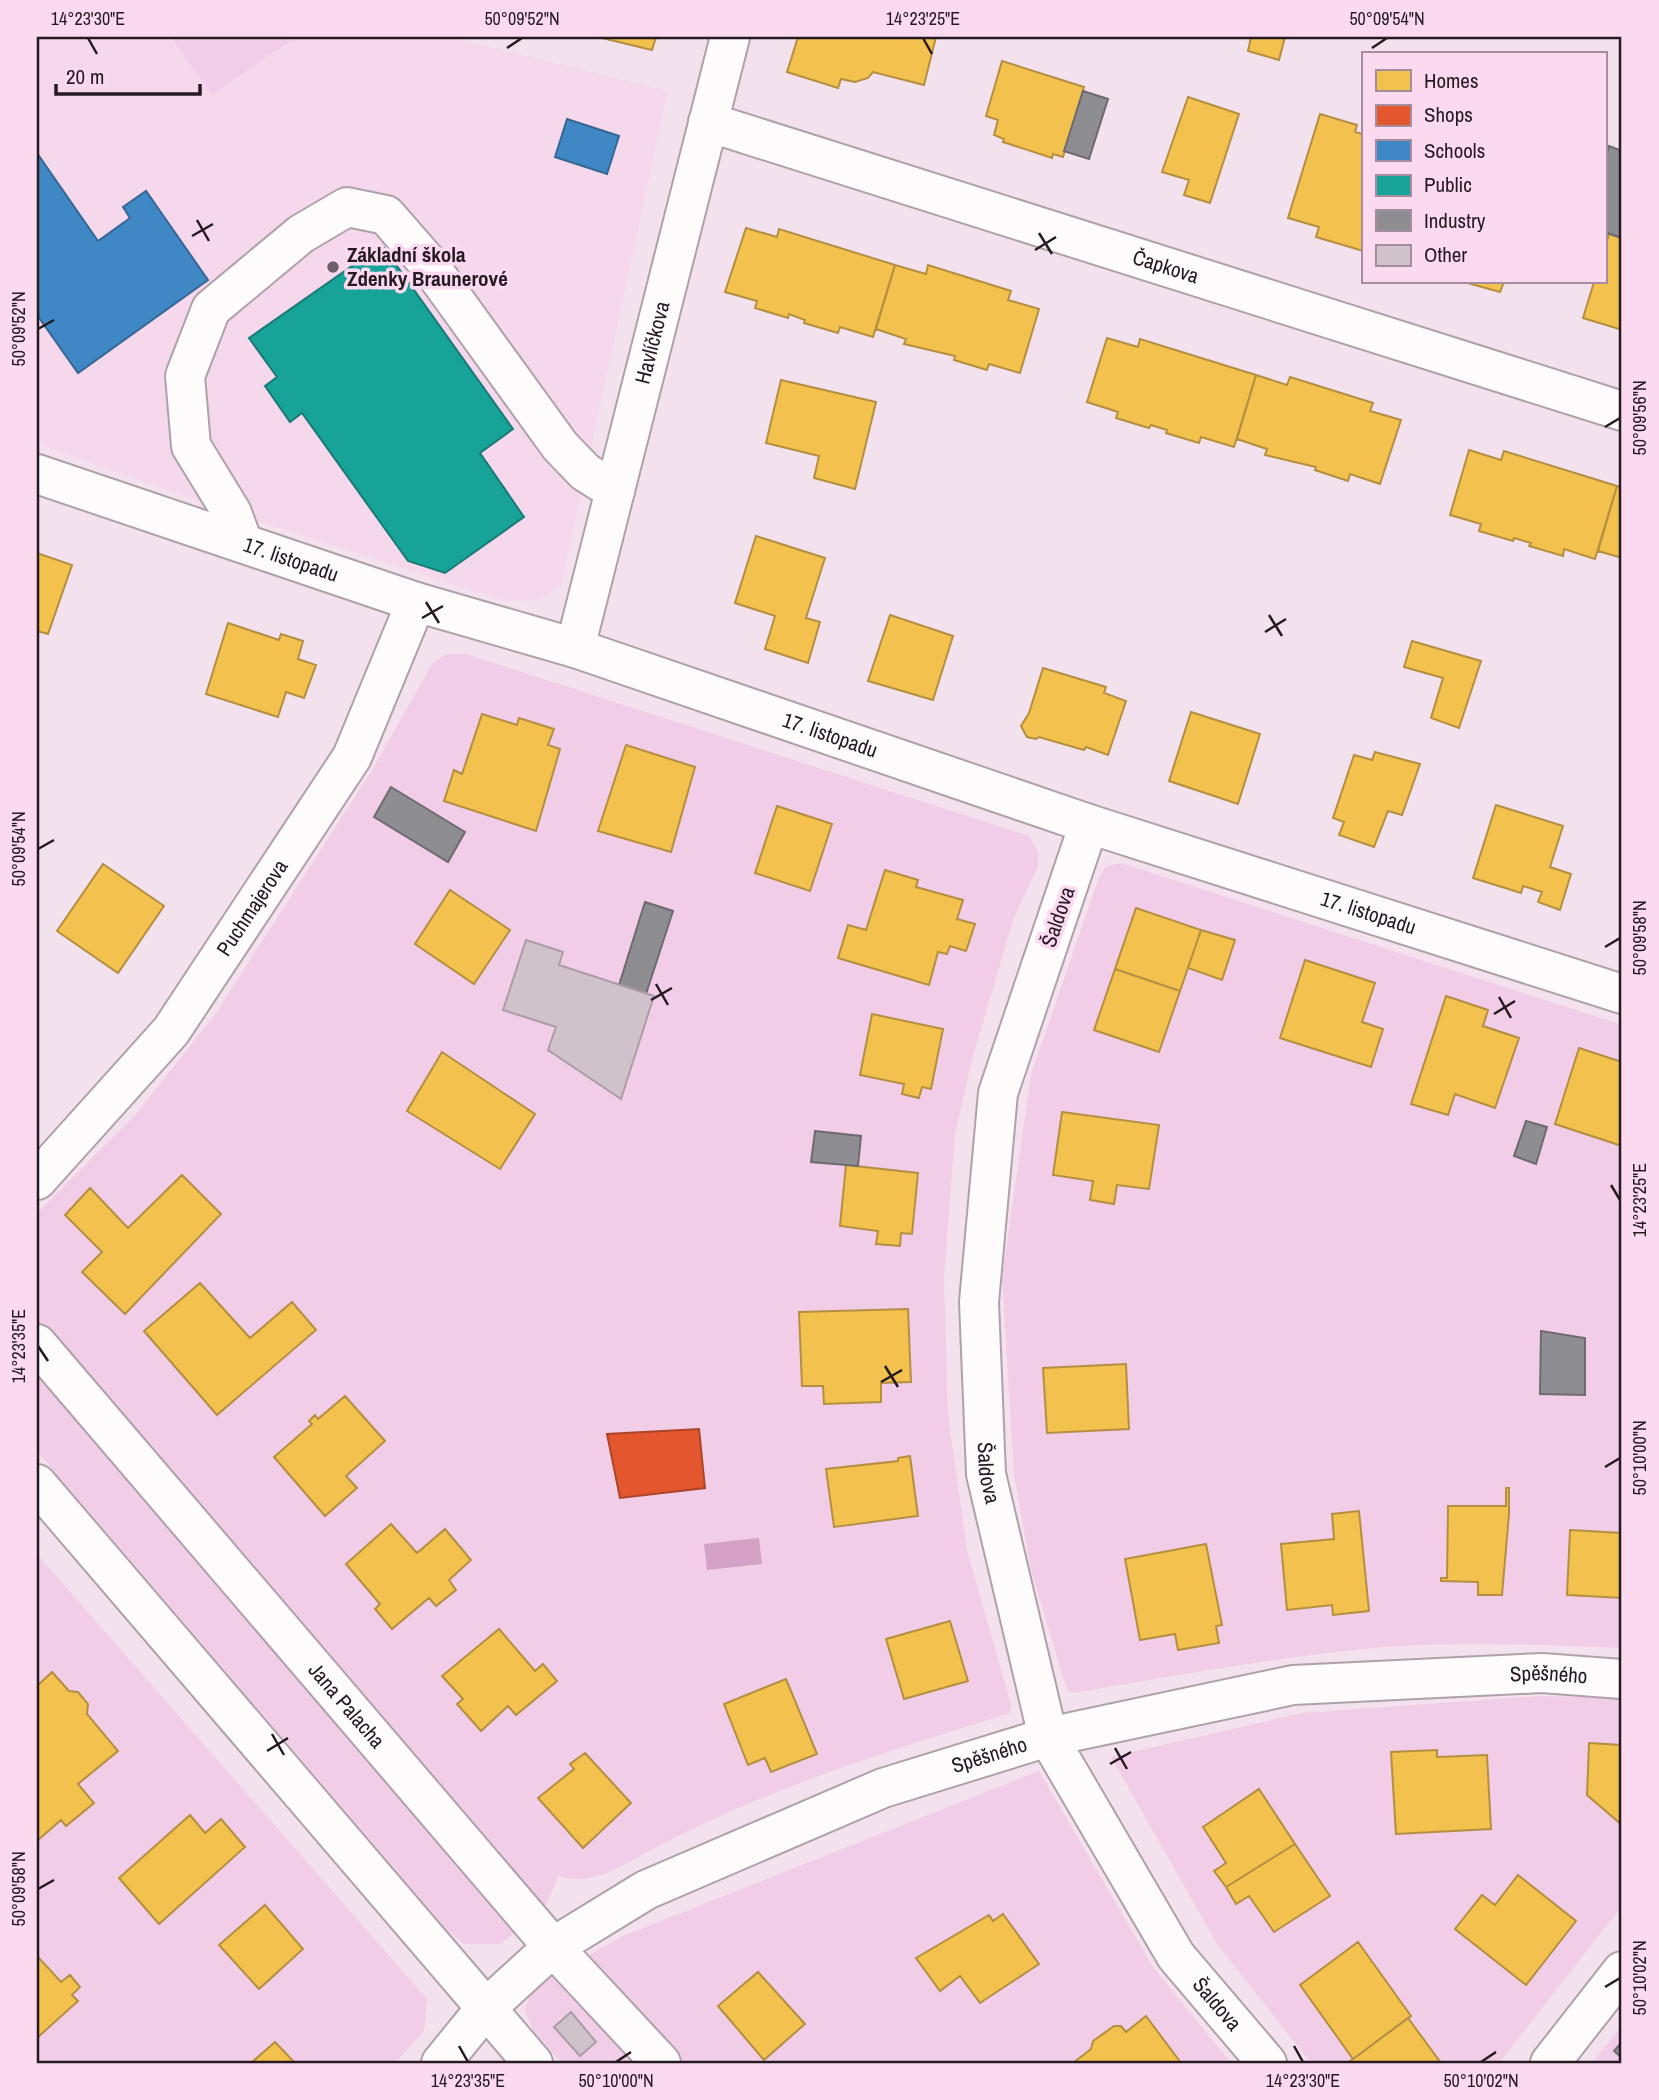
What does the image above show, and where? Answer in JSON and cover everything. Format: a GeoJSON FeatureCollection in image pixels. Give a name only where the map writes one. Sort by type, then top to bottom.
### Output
{"type":"FeatureCollection","features":[{"type":"Feature","properties":{"kind":"street","name":"Havlíčkova"},"geometry":{"type":"LineString","coordinates":[[575,648],[730,37]]}},
{"type":"Feature","properties":{"kind":"street","name":"Čapkova"},"geometry":{"type":"LineString","coordinates":[[708,122],[1622,411]]}},
{"type":"Feature","properties":{"kind":"street"},"geometry":{"type":"LineString","coordinates":[[243,543],[232,513],[191,446],[185,376],[211,309],[301,234],[347,207],[386,215],[428,262],[560,446],[585,472],[615,491]]}},
{"type":"Feature","properties":{"kind":"street","name":"17. listopadu"},"geometry":{"type":"LineString","coordinates":[[37,474],[416,602],[575,648],[1090,824],[1622,994]]}},
{"type":"Feature","properties":{"kind":"street","name":"Puchmajerova"},"geometry":{"type":"LineString","coordinates":[[37,1180],[171,1031],[337,780],[352,757],[416,602]]}},
{"type":"Feature","properties":{"kind":"street","name":"Šaldova"},"geometry":{"type":"LineString","coordinates":[[1090,824],[998,1093],[979,1302],[986,1474],[1048,1737],[1176,1956],[1267,2063]]}},
{"type":"Feature","properties":{"kind":"street","name":"Jana Palacha"},"geometry":{"type":"LineString","coordinates":[[37,1344],[553,1947],[660,2063]]}},
{"type":"Feature","properties":{"kind":"street"},"geometry":{"type":"LineString","coordinates":[[37,1485],[533,2063]]}},
{"type":"Feature","properties":{"kind":"street","name":"Spěšného"},"geometry":{"type":"LineString","coordinates":[[441,2063],[485,2009],[553,1947],[646,1890],[883,1788],[1048,1737],[1293,1685],[1542,1673],[1622,1679]]}},
{"type":"Feature","properties":{"kind":"street"},"geometry":{"type":"LineString","coordinates":[[1550,2063],[1622,1971]]}},
{"type":"Feature","properties":{"kind":"shaded area","name":"Základní škola Zdenky Braunerové"},"geometry":{"type":"Polygon","coordinates":[[[37,37],[450,37],[668,91],[561,587],[540,600],[504,601],[232,513],[37,444],[37,37]]]}},
{"type":"Feature","properties":{"kind":"shaded area"},"geometry":{"type":"Polygon","coordinates":[[[171,37],[296,37],[212,95],[171,37]]]}},
{"type":"Feature","properties":{"kind":"shaded area"},"geometry":{"type":"Polygon","coordinates":[[[446,654],[466,654],[1029,836],[1038,851],[1038,866],[1013,920],[972,1060],[955,1134],[944,1278],[948,1414],[967,1550],[1011,1705],[1010,1713],[789,1787],[704,1824],[599,1876],[572,1879],[559,1876],[542,1912],[500,1944],[464,1944],[448,1931],[37,1451],[37,1213],[137,1113],[216,1013],[372,770],[432,664],[446,654]]]}},
{"type":"Feature","properties":{"kind":"shaded area"},"geometry":{"type":"Polygon","coordinates":[[[1121,863],[1622,1025],[1622,1648],[1473,1644],[1384,1647],[1267,1661],[1074,1693],[1067,1690],[1031,1570],[1014,1475],[1002,1277],[1031,1074],[1099,878],[1106,866],[1121,863]]]}},
{"type":"Feature","properties":{"kind":"shaded area"},"geometry":{"type":"Polygon","coordinates":[[[759,1538],[762,1564],[707,1570],[704,1544],[759,1538]]]}},
{"type":"Feature","properties":{"kind":"shaded area"},"geometry":{"type":"Polygon","coordinates":[[[37,1554],[427,1999],[424,2031],[395,2063],[37,2063],[37,1554]]]}},
{"type":"Feature","properties":{"kind":"shaded area"},"geometry":{"type":"Polygon","coordinates":[[[1540,1696],[1622,1698],[1622,1906],[1499,2063],[1311,2063],[1217,1944],[1111,1757],[1302,1713],[1540,1696]]]}},
{"type":"Feature","properties":{"kind":"shaded area"},"geometry":{"type":"Polygon","coordinates":[[[1039,1771],[1153,1967],[1231,2063],[562,2063],[533,2030],[525,2011],[530,1995],[555,1974],[623,1936],[1039,1771]]]}},
{"type":"Feature","properties":{"kind":"shaded area"},"geometry":{"type":"Polygon","coordinates":[[[1622,2026],[1622,2063],[1592,2063],[1622,2026]]]}},
{"type":"Feature","properties":{"kind":"building: Homes"},"geometry":{"type":"Polygon","coordinates":[[[598,37],[656,37],[652,50],[598,37]]]}},
{"type":"Feature","properties":{"kind":"building: Homes"},"geometry":{"type":"Polygon","coordinates":[[[798,37],[936,37],[924,85],[873,72],[868,78],[855,82],[841,79],[838,88],[787,72],[798,37]]]}},
{"type":"Feature","properties":{"kind":"building: Homes"},"geometry":{"type":"Polygon","coordinates":[[[1251,37],[1285,37],[1279,60],[1248,51],[1251,37]]]}},
{"type":"Feature","properties":{"kind":"building: Homes"},"geometry":{"type":"Polygon","coordinates":[[[1002,61],[1084,87],[1063,157],[1053,154],[1052,158],[1003,142],[1004,139],[994,135],[998,120],[986,116],[1002,61]]]}},
{"type":"Feature","properties":{"kind":"building: Homes"},"geometry":{"type":"Polygon","coordinates":[[[1188,97],[1239,114],[1210,203],[1184,195],[1189,180],[1162,172],[1188,97]]]}},
{"type":"Feature","properties":{"kind":"building: Homes"},"geometry":{"type":"Polygon","coordinates":[[[1320,114],[1357,125],[1355,132],[1362,134],[1362,251],[1316,237],[1319,227],[1288,218],[1320,114]]]}},
{"type":"Feature","properties":{"kind":"building: Homes"},"geometry":{"type":"Polygon","coordinates":[[[746,228],[777,237],[779,229],[895,265],[873,337],[840,327],[838,333],[804,323],[805,320],[789,314],[788,318],[755,308],[757,301],[725,292],[746,228]]]}},
{"type":"Feature","properties":{"kind":"building: Homes"},"geometry":{"type":"Polygon","coordinates":[[[1609,234],[1622,238],[1622,330],[1583,318],[1593,284],[1606,284],[1606,244],[1609,234]]]}},
{"type":"Feature","properties":{"kind":"building: Homes"},"geometry":{"type":"Polygon","coordinates":[[[895,265],[926,274],[928,265],[1011,291],[1008,300],[1039,309],[1020,373],[989,364],[987,370],[954,360],[955,356],[904,344],[906,339],[876,329],[895,265]]]}},
{"type":"Feature","properties":{"kind":"building: Homes"},"geometry":{"type":"Polygon","coordinates":[[[1471,284],[1503,284],[1500,292],[1471,284]]]}},
{"type":"Feature","properties":{"kind":"building: Homes"},"geometry":{"type":"Polygon","coordinates":[[[1107,338],[1138,347],[1140,339],[1256,375],[1234,447],[1201,437],[1199,443],[1166,433],[1167,430],[1151,425],[1149,428],[1116,418],[1118,412],[1087,402],[1107,338]]]}},
{"type":"Feature","properties":{"kind":"building: Homes"},"geometry":{"type":"Polygon","coordinates":[[[1256,375],[1287,385],[1290,377],[1373,403],[1370,411],[1401,420],[1380,484],[1350,474],[1348,481],[1315,470],[1316,467],[1265,455],[1267,449],[1237,439],[1256,375]]]}},
{"type":"Feature","properties":{"kind":"building: Homes"},"geometry":{"type":"Polygon","coordinates":[[[781,380],[876,402],[855,489],[814,478],[819,456],[766,443],[781,380]]]}},
{"type":"Feature","properties":{"kind":"building: Homes"},"geometry":{"type":"Polygon","coordinates":[[[1469,450],[1501,460],[1504,451],[1617,486],[1595,559],[1564,549],[1563,556],[1529,546],[1531,543],[1479,531],[1481,524],[1450,515],[1469,450]]]}},
{"type":"Feature","properties":{"kind":"building: Homes"},"geometry":{"type":"Polygon","coordinates":[[[1617,486],[1622,488],[1622,558],[1598,551],[1617,486]]]}},
{"type":"Feature","properties":{"kind":"building: Homes"},"geometry":{"type":"Polygon","coordinates":[[[756,536],[825,558],[806,618],[820,622],[808,663],[765,649],[775,616],[735,603],[756,536]]]}},
{"type":"Feature","properties":{"kind":"building: Homes"},"geometry":{"type":"Polygon","coordinates":[[[37,553],[72,565],[48,634],[37,631],[37,553]]]}},
{"type":"Feature","properties":{"kind":"building: Homes"},"geometry":{"type":"Polygon","coordinates":[[[890,615],[953,636],[933,700],[868,681],[890,615]]]}},
{"type":"Feature","properties":{"kind":"building: Homes"},"geometry":{"type":"Polygon","coordinates":[[[228,623],[279,640],[281,634],[303,641],[298,659],[316,665],[304,698],[286,692],[278,717],[206,694],[228,623]]]}},
{"type":"Feature","properties":{"kind":"building: Homes"},"geometry":{"type":"Polygon","coordinates":[[[1412,641],[1481,661],[1459,728],[1431,718],[1443,678],[1404,667],[1412,641]]]}},
{"type":"Feature","properties":{"kind":"building: Homes"},"geometry":{"type":"Polygon","coordinates":[[[1043,668],[1106,687],[1104,693],[1126,701],[1108,755],[1086,747],[1084,750],[1039,737],[1027,737],[1021,726],[1029,713],[1043,668]]]}},
{"type":"Feature","properties":{"kind":"building: Homes"},"geometry":{"type":"Polygon","coordinates":[[[1191,712],[1260,734],[1238,804],[1169,781],[1191,712]]]}},
{"type":"Feature","properties":{"kind":"building: Homes"},"geometry":{"type":"Polygon","coordinates":[[[482,714],[517,725],[519,718],[554,729],[548,745],[560,749],[536,831],[444,801],[454,770],[462,774],[482,714]]]}},
{"type":"Feature","properties":{"kind":"building: Homes"},"geometry":{"type":"Polygon","coordinates":[[[626,745],[695,767],[671,852],[598,831],[626,745]]]}},
{"type":"Feature","properties":{"kind":"building: Homes"},"geometry":{"type":"Polygon","coordinates":[[[1375,752],[1420,764],[1402,815],[1388,811],[1374,847],[1339,835],[1344,822],[1333,818],[1354,755],[1372,760],[1375,752]]]}},
{"type":"Feature","properties":{"kind":"building: Homes"},"geometry":{"type":"Polygon","coordinates":[[[1496,805],[1563,826],[1550,867],[1571,874],[1560,910],[1538,902],[1542,892],[1523,886],[1521,893],[1473,878],[1496,805]]]}},
{"type":"Feature","properties":{"kind":"building: Homes"},"geometry":{"type":"Polygon","coordinates":[[[777,806],[832,824],[810,891],[755,873],[777,806]]]}},
{"type":"Feature","properties":{"kind":"building: Homes"},"geometry":{"type":"Polygon","coordinates":[[[103,864],[164,906],[118,973],[57,931],[103,864]]]}},
{"type":"Feature","properties":{"kind":"building: Homes"},"geometry":{"type":"Polygon","coordinates":[[[885,870],[918,880],[916,887],[963,900],[957,919],[975,924],[966,951],[950,946],[947,954],[938,952],[929,985],[838,958],[848,925],[866,930],[885,870]]]}},
{"type":"Feature","properties":{"kind":"building: Homes"},"geometry":{"type":"Polygon","coordinates":[[[450,890],[510,930],[474,984],[415,944],[450,890]]]}},
{"type":"Feature","properties":{"kind":"building: Homes"},"geometry":{"type":"Polygon","coordinates":[[[1136,908],[1201,930],[1180,991],[1115,969],[1136,908]]]}},
{"type":"Feature","properties":{"kind":"building: Homes"},"geometry":{"type":"Polygon","coordinates":[[[1201,930],[1235,940],[1222,980],[1188,968],[1201,930]]]}},
{"type":"Feature","properties":{"kind":"building: Homes"},"geometry":{"type":"Polygon","coordinates":[[[1305,960],[1375,983],[1362,1022],[1383,1029],[1371,1067],[1280,1038],[1305,960]]]}},
{"type":"Feature","properties":{"kind":"building: Homes"},"geometry":{"type":"Polygon","coordinates":[[[1115,969],[1180,991],[1159,1052],[1094,1030],[1115,969]]]}},
{"type":"Feature","properties":{"kind":"building: Homes"},"geometry":{"type":"Polygon","coordinates":[[[1446,996],[1488,1010],[1483,1026],[1519,1038],[1495,1108],[1455,1094],[1448,1115],[1411,1104],[1446,996]]]}},
{"type":"Feature","properties":{"kind":"building: Homes"},"geometry":{"type":"Polygon","coordinates":[[[872,1014],[943,1029],[931,1089],[922,1087],[919,1098],[902,1094],[904,1084],[860,1075],[872,1014]]]}},
{"type":"Feature","properties":{"kind":"building: Homes"},"geometry":{"type":"Polygon","coordinates":[[[1579,1048],[1622,1062],[1622,1146],[1555,1124],[1579,1048]]]}},
{"type":"Feature","properties":{"kind":"building: Homes"},"geometry":{"type":"Polygon","coordinates":[[[442,1052],[535,1114],[500,1169],[407,1111],[442,1052]]]}},
{"type":"Feature","properties":{"kind":"building: Homes"},"geometry":{"type":"Polygon","coordinates":[[[1062,1112],[1159,1125],[1149,1189],[1117,1185],[1114,1204],[1090,1200],[1093,1181],[1053,1175],[1062,1112]]]}},
{"type":"Feature","properties":{"kind":"building: Homes"},"geometry":{"type":"Polygon","coordinates":[[[846,1165],[918,1173],[912,1234],[901,1233],[900,1246],[876,1244],[878,1231],[840,1226],[846,1165]]]}},
{"type":"Feature","properties":{"kind":"building: Homes"},"geometry":{"type":"Polygon","coordinates":[[[182,1175],[221,1214],[125,1314],[82,1272],[102,1252],[65,1215],[90,1188],[128,1228],[182,1175]]]}},
{"type":"Feature","properties":{"kind":"building: Homes"},"geometry":{"type":"Polygon","coordinates":[[[200,1283],[250,1338],[292,1302],[316,1330],[217,1415],[144,1331],[200,1283]]]}},
{"type":"Feature","properties":{"kind":"building: Homes"},"geometry":{"type":"Polygon","coordinates":[[[908,1309],[911,1382],[881,1383],[881,1402],[824,1404],[823,1386],[802,1386],[799,1312],[908,1309]]]}},
{"type":"Feature","properties":{"kind":"building: Homes"},"geometry":{"type":"Polygon","coordinates":[[[1126,1364],[1129,1429],[1047,1433],[1043,1368],[1126,1364]]]}},
{"type":"Feature","properties":{"kind":"building: Homes"},"geometry":{"type":"Polygon","coordinates":[[[345,1396],[385,1441],[346,1476],[357,1488],[325,1516],[274,1457],[312,1424],[309,1421],[315,1415],[318,1419],[345,1396]]]}},
{"type":"Feature","properties":{"kind":"building: Homes"},"geometry":{"type":"Polygon","coordinates":[[[910,1456],[918,1516],[834,1527],[826,1469],[898,1461],[898,1458],[910,1456]]]}},
{"type":"Feature","properties":{"kind":"building: Homes"},"geometry":{"type":"Polygon","coordinates":[[[1506,1488],[1509,1488],[1509,1514],[1502,1595],[1478,1595],[1478,1582],[1441,1581],[1441,1578],[1447,1578],[1448,1506],[1506,1506],[1506,1488]]]}},
{"type":"Feature","properties":{"kind":"building: Homes"},"geometry":{"type":"Polygon","coordinates":[[[1359,1511],[1369,1611],[1333,1615],[1332,1605],[1287,1610],[1281,1544],[1334,1539],[1332,1514],[1359,1511]]]}},
{"type":"Feature","properties":{"kind":"building: Homes"},"geometry":{"type":"Polygon","coordinates":[[[391,1524],[417,1553],[445,1529],[471,1560],[449,1580],[456,1590],[436,1606],[429,1598],[392,1629],[375,1609],[380,1604],[346,1564],[391,1524]]]}},
{"type":"Feature","properties":{"kind":"building: Homes"},"geometry":{"type":"Polygon","coordinates":[[[1570,1530],[1622,1533],[1622,1598],[1567,1595],[1570,1530]]]}},
{"type":"Feature","properties":{"kind":"building: Homes"},"geometry":{"type":"Polygon","coordinates":[[[1206,1544],[1222,1625],[1216,1626],[1219,1643],[1178,1650],[1175,1634],[1140,1640],[1125,1559],[1206,1544]]]}},
{"type":"Feature","properties":{"kind":"building: Homes"},"geometry":{"type":"Polygon","coordinates":[[[950,1621],[968,1681],[904,1699],[886,1639],[950,1621]]]}},
{"type":"Feature","properties":{"kind":"building: Homes"},"geometry":{"type":"Polygon","coordinates":[[[499,1629],[535,1671],[543,1664],[557,1681],[516,1715],[508,1706],[481,1731],[457,1704],[463,1699],[442,1676],[499,1629]]]}},
{"type":"Feature","properties":{"kind":"building: Homes"},"geometry":{"type":"Polygon","coordinates":[[[52,1672],[69,1691],[78,1692],[88,1704],[87,1714],[118,1751],[78,1784],[94,1803],[66,1826],[61,1820],[37,1841],[37,1686],[52,1672]]]}},
{"type":"Feature","properties":{"kind":"building: Homes"},"geometry":{"type":"Polygon","coordinates":[[[786,1679],[817,1754],[771,1772],[765,1758],[748,1765],[724,1704],[786,1679]]]}},
{"type":"Feature","properties":{"kind":"building: Homes"},"geometry":{"type":"Polygon","coordinates":[[[1589,1743],[1622,1745],[1622,1825],[1587,1795],[1589,1743]]]}},
{"type":"Feature","properties":{"kind":"building: Homes"},"geometry":{"type":"Polygon","coordinates":[[[1437,1750],[1437,1757],[1487,1755],[1491,1829],[1396,1834],[1391,1752],[1437,1750]]]}},
{"type":"Feature","properties":{"kind":"building: Homes"},"geometry":{"type":"Polygon","coordinates":[[[585,1753],[631,1803],[583,1848],[538,1798],[574,1769],[570,1764],[585,1753]]]}},
{"type":"Feature","properties":{"kind":"building: Homes"},"geometry":{"type":"Polygon","coordinates":[[[1259,1789],[1295,1844],[1226,1887],[1214,1871],[1226,1863],[1203,1827],[1259,1789]]]}},
{"type":"Feature","properties":{"kind":"building: Homes"},"geometry":{"type":"Polygon","coordinates":[[[190,1815],[205,1833],[221,1819],[245,1847],[159,1924],[119,1878],[190,1815]]]}},
{"type":"Feature","properties":{"kind":"building: Homes"},"geometry":{"type":"Polygon","coordinates":[[[1295,1844],[1330,1896],[1274,1932],[1249,1896],[1236,1904],[1226,1887],[1295,1844]]]}},
{"type":"Feature","properties":{"kind":"building: Homes"},"geometry":{"type":"Polygon","coordinates":[[[1518,1875],[1576,1921],[1526,1985],[1455,1929],[1482,1895],[1495,1905],[1518,1875]]]}},
{"type":"Feature","properties":{"kind":"building: Homes"},"geometry":{"type":"Polygon","coordinates":[[[265,1905],[303,1949],[259,1989],[219,1945],[265,1905]]]}},
{"type":"Feature","properties":{"kind":"building: Homes"},"geometry":{"type":"Polygon","coordinates":[[[1003,1914],[1039,1964],[980,2003],[960,1976],[940,1991],[916,1958],[989,1915],[993,1921],[1003,1914]]]}},
{"type":"Feature","properties":{"kind":"building: Homes"},"geometry":{"type":"Polygon","coordinates":[[[1358,1942],[1411,2016],[1353,2059],[1300,1985],[1358,1942]]]}},
{"type":"Feature","properties":{"kind":"building: Homes"},"geometry":{"type":"Polygon","coordinates":[[[37,1956],[61,1982],[70,1975],[80,1987],[72,1995],[78,2001],[37,2038],[37,1956]]]}},
{"type":"Feature","properties":{"kind":"building: Homes"},"geometry":{"type":"Polygon","coordinates":[[[758,1972],[805,2024],[764,2060],[718,2006],[758,1972]]]}},
{"type":"Feature","properties":{"kind":"building: Homes"},"geometry":{"type":"Polygon","coordinates":[[[1146,2016],[1181,2063],[1073,2063],[1091,2049],[1093,2041],[1114,2026],[1121,2026],[1126,2032],[1146,2016]]]}},
{"type":"Feature","properties":{"kind":"building: Homes"},"geometry":{"type":"Polygon","coordinates":[[[1408,2018],[1441,2063],[1347,2063],[1353,2059],[1408,2018]]]}},
{"type":"Feature","properties":{"kind":"building: Homes"},"geometry":{"type":"Polygon","coordinates":[[[275,2042],[295,2063],[251,2063],[275,2042]]]}},
{"type":"Feature","properties":{"kind":"building: Shops"},"geometry":{"type":"Polygon","coordinates":[[[699,1429],[705,1488],[620,1498],[607,1434],[699,1429]]]}},
{"type":"Feature","properties":{"kind":"building: Schools"},"geometry":{"type":"Polygon","coordinates":[[[567,119],[619,136],[607,174],[555,157],[567,119]]]}},
{"type":"Feature","properties":{"kind":"building: Schools"},"geometry":{"type":"Polygon","coordinates":[[[37,153],[98,241],[130,218],[123,207],[146,191],[208,280],[78,373],[37,315],[37,153]]]}},
{"type":"Feature","properties":{"kind":"building: Public"},"geometry":{"type":"Polygon","coordinates":[[[382,245],[513,429],[480,453],[524,517],[445,573],[408,561],[302,413],[290,422],[265,386],[277,377],[249,338],[382,245]]]}},
{"type":"Feature","properties":{"kind":"building: Industry"},"geometry":{"type":"Polygon","coordinates":[[[1083,91],[1108,99],[1089,159],[1064,151],[1083,91]]]}},
{"type":"Feature","properties":{"kind":"building: Industry"},"geometry":{"type":"Polygon","coordinates":[[[1609,146],[1622,151],[1622,238],[1606,232],[1606,156],[1609,146]]]}},
{"type":"Feature","properties":{"kind":"building: Industry"},"geometry":{"type":"Polygon","coordinates":[[[391,787],[465,832],[448,862],[374,817],[391,787]]]}},
{"type":"Feature","properties":{"kind":"building: Industry"},"geometry":{"type":"Polygon","coordinates":[[[645,902],[673,911],[646,994],[619,985],[645,902]]]}},
{"type":"Feature","properties":{"kind":"building: Industry"},"geometry":{"type":"Polygon","coordinates":[[[1526,1121],[1547,1127],[1536,1164],[1514,1156],[1526,1121]]]}},
{"type":"Feature","properties":{"kind":"building: Industry"},"geometry":{"type":"Polygon","coordinates":[[[815,1131],[861,1136],[858,1166],[811,1162],[815,1131]]]}},
{"type":"Feature","properties":{"kind":"building: Industry"},"geometry":{"type":"Polygon","coordinates":[[[1541,1331],[1585,1338],[1585,1395],[1540,1394],[1541,1331]]]}},
{"type":"Feature","properties":{"kind":"building: Industry"},"geometry":{"type":"Polygon","coordinates":[[[1622,2042],[1622,2058],[1614,2051],[1622,2042]]]}},
{"type":"Feature","properties":{"kind":"building: Other"},"geometry":{"type":"Polygon","coordinates":[[[526,940],[563,952],[559,965],[654,996],[621,1099],[548,1050],[556,1027],[503,1010],[526,940]]]}},
{"type":"Feature","properties":{"kind":"building: Other"},"geometry":{"type":"Polygon","coordinates":[[[571,2012],[596,2042],[580,2056],[554,2027],[571,2012]]]}},
{"type":"Feature","properties":{"kind":"place","name":"Základní škola Zdenky Braunerové"},"geometry":{"type":"Point","coordinates":[333,267]}}]}
